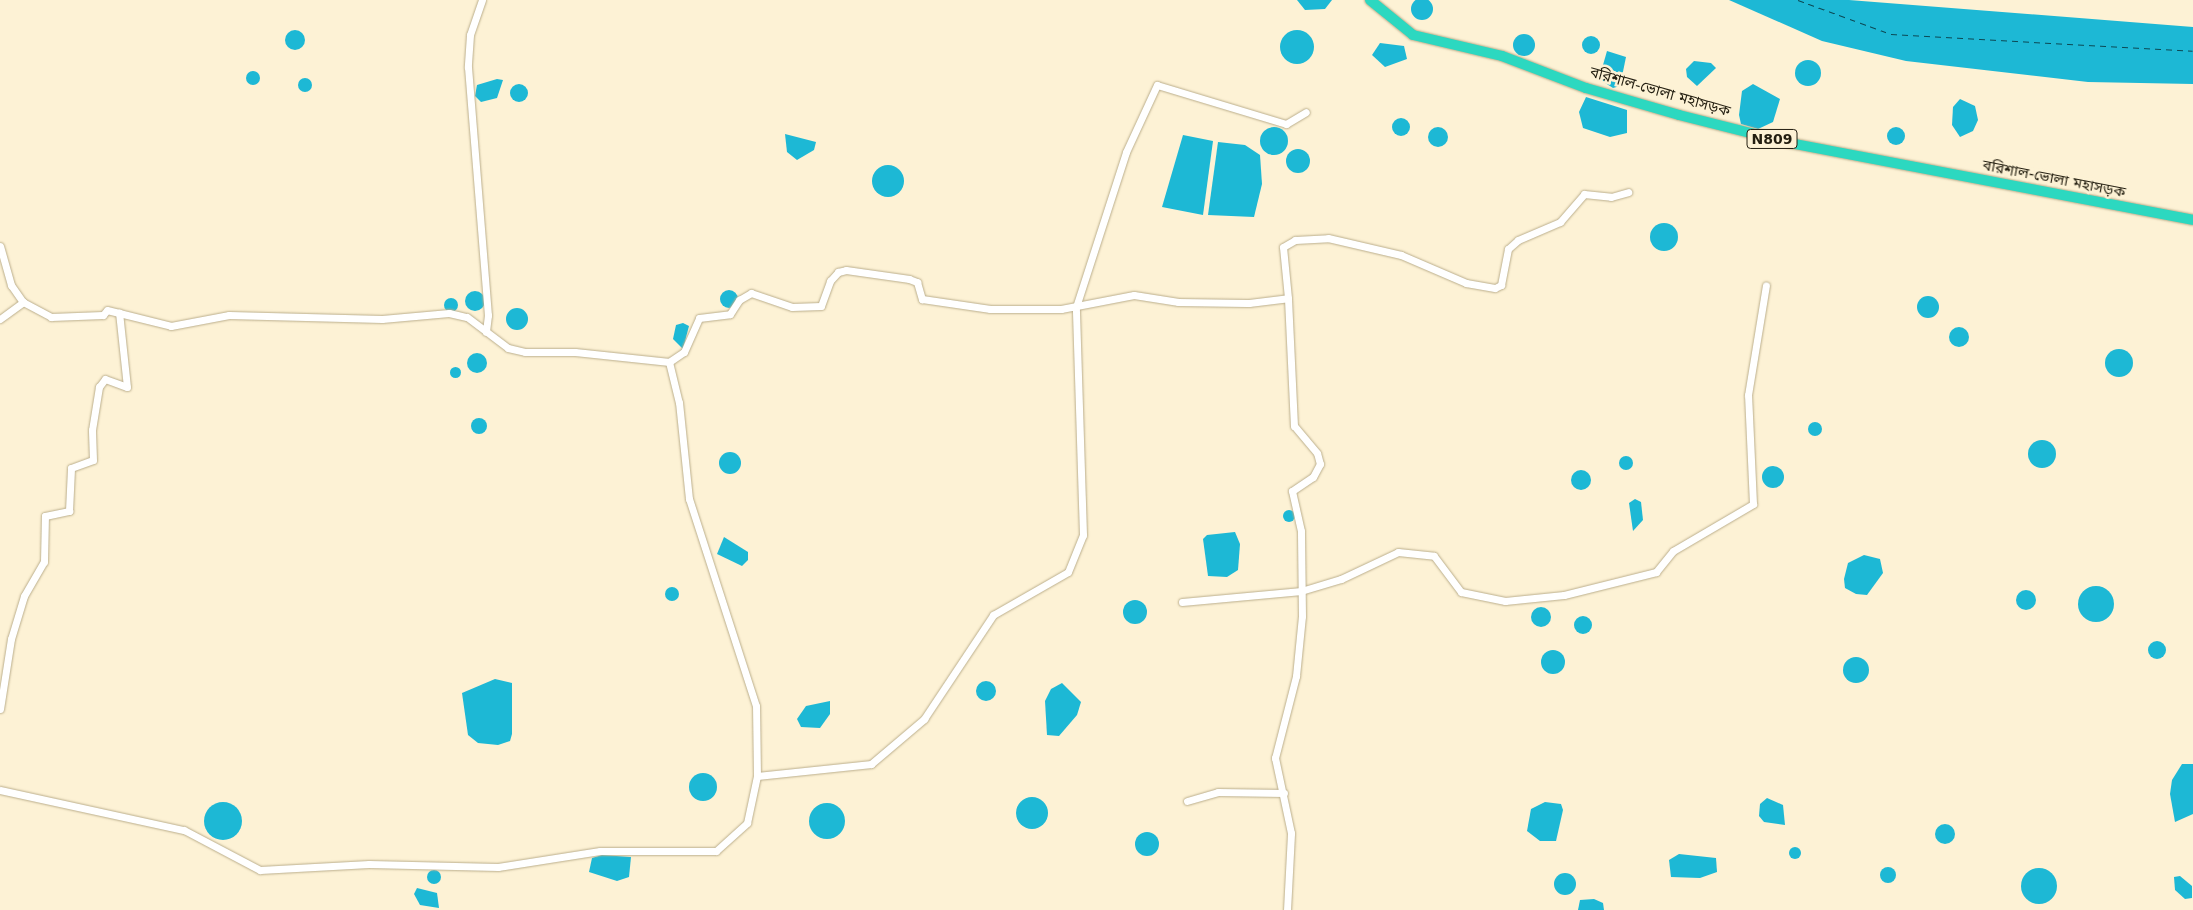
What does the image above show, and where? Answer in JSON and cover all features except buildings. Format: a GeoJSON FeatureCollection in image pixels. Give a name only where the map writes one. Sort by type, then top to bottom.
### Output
{"type":"FeatureCollection","features":[{"type":"Feature","properties":{"kind":"highway","name":"বরিশাল-ভোলা মহাসড়ক"},"geometry":{"type":"LineString","coordinates":[[1370,0],[1413,35],[1502,56],[1586,88],[1679,115],[1790,143],[2193,220]]}},
{"type":"Feature","properties":{"kind":"street"},"geometry":{"type":"LineString","coordinates":[[482,0],[470,35],[468,67],[488,316],[486,332]]}},
{"type":"Feature","properties":{"kind":"street"},"geometry":{"type":"LineString","coordinates":[[757,776],[871,764],[924,719],[993,615],[1068,572],[1083,535],[1076,307],[1126,152],[1157,85],[1286,124],[1306,112]]}},
{"type":"Feature","properties":{"kind":"street"},"geometry":{"type":"LineString","coordinates":[[1287,910],[1292,858],[1284,793],[1275,758],[1296,676],[1301,591],[1301,531],[1292,491],[1313,477],[1320,464],[1317,453],[1294,426],[1288,298],[1283,247],[1296,240],[1348,239],[1428,265],[1466,283],[1494,288],[1501,285],[1508,249],[1518,240],[1560,222],[1584,194],[1611,197],[1628,192]]}},
{"type":"Feature","properties":{"kind":"street"},"geometry":{"type":"LineString","coordinates":[[0,246],[11,285],[23,302],[51,317],[119,312],[170,326],[229,315],[382,319],[449,313],[467,317],[508,348],[524,352],[575,352],[669,362],[684,352],[699,318],[730,314],[745,294],[752,293],[792,307],[821,306],[838,272],[909,279],[917,282],[922,299],[1006,310],[1076,307],[1134,295],[1202,303],[1288,298]]}},
{"type":"Feature","properties":{"kind":"street"},"geometry":{"type":"LineString","coordinates":[[1182,602],[1301,591],[1341,579],[1398,552],[1434,556],[1462,592],[1505,601],[1564,595],[1656,572],[1673,551],[1753,504],[1748,395],[1766,285]]}},
{"type":"Feature","properties":{"kind":"street"},"geometry":{"type":"LineString","coordinates":[[0,319],[23,302]]}},
{"type":"Feature","properties":{"kind":"street"},"geometry":{"type":"LineString","coordinates":[[0,709],[11,639],[24,596],[44,562],[45,516],[69,511],[71,468],[93,460],[92,430],[99,387],[105,378],[126,387],[119,312]]}},
{"type":"Feature","properties":{"kind":"street"},"geometry":{"type":"LineString","coordinates":[[0,790],[184,830],[260,870],[369,864],[498,867],[600,851],[716,851],[747,823],[757,776],[756,706],[689,499],[679,403],[669,362]]}},
{"type":"Feature","properties":{"kind":"street"},"geometry":{"type":"LineString","coordinates":[[1187,801],[1218,792],[1284,793]]}},
{"type":"Feature","properties":{"kind":"water"},"geometry":{"type":"Polygon","coordinates":[[[1422,-2],[1430,1],[1433,9],[1430,17],[1422,20],[1414,17],[1411,9],[1414,1],[1422,-2]]]}},
{"type":"Feature","properties":{"kind":"water"},"geometry":{"type":"Polygon","coordinates":[[[1297,0],[1332,0],[1325,9],[1305,10],[1297,0]]]}},
{"type":"Feature","properties":{"kind":"water"},"geometry":{"type":"Polygon","coordinates":[[[1729,0],[1849,0],[2193,27],[2193,84],[2088,82],[1906,61],[1822,41],[1729,0]]]}},
{"type":"Feature","properties":{"kind":"water"},"geometry":{"type":"Polygon","coordinates":[[[295,30],[302,33],[305,40],[302,47],[295,50],[288,47],[285,40],[288,33],[295,30]]]}},
{"type":"Feature","properties":{"kind":"water"},"geometry":{"type":"Polygon","coordinates":[[[1297,30],[1309,35],[1314,47],[1309,59],[1297,64],[1285,59],[1280,47],[1285,35],[1297,30]]]}},
{"type":"Feature","properties":{"kind":"water"},"geometry":{"type":"Polygon","coordinates":[[[1520,34],[1528,34],[1535,41],[1535,49],[1528,56],[1520,56],[1513,49],[1513,41],[1520,34]]]}},
{"type":"Feature","properties":{"kind":"water"},"geometry":{"type":"Polygon","coordinates":[[[1591,36],[1597,39],[1600,45],[1597,51],[1591,54],[1585,51],[1582,45],[1585,39],[1591,36]]]}},
{"type":"Feature","properties":{"kind":"water"},"geometry":{"type":"Polygon","coordinates":[[[1380,43],[1404,46],[1407,59],[1385,67],[1372,55],[1380,43]]]}},
{"type":"Feature","properties":{"kind":"water"},"geometry":{"type":"Polygon","coordinates":[[[1607,51],[1626,57],[1620,86],[1613,88],[1599,79],[1607,51]]]}},
{"type":"Feature","properties":{"kind":"water"},"geometry":{"type":"Polygon","coordinates":[[[1808,60],[1817,64],[1821,73],[1817,82],[1808,86],[1799,82],[1795,73],[1799,64],[1808,60]]]}},
{"type":"Feature","properties":{"kind":"water"},"geometry":{"type":"Polygon","coordinates":[[[1694,61],[1711,63],[1716,68],[1697,86],[1687,77],[1686,69],[1694,61]]]}},
{"type":"Feature","properties":{"kind":"water"},"geometry":{"type":"Polygon","coordinates":[[[250,71],[256,71],[260,78],[256,85],[250,85],[246,81],[246,75],[250,71]]]}},
{"type":"Feature","properties":{"kind":"water"},"geometry":{"type":"Polygon","coordinates":[[[305,78],[310,80],[312,85],[310,90],[305,92],[300,90],[298,85],[300,80],[305,78]]]}},
{"type":"Feature","properties":{"kind":"water"},"geometry":{"type":"Polygon","coordinates":[[[497,79],[503,80],[497,98],[481,102],[475,96],[477,85],[497,79]]]}},
{"type":"Feature","properties":{"kind":"water"},"geometry":{"type":"Polygon","coordinates":[[[515,84],[523,84],[528,89],[526,100],[515,102],[510,97],[510,89],[515,84]]]}},
{"type":"Feature","properties":{"kind":"water"},"geometry":{"type":"Polygon","coordinates":[[[1753,84],[1780,99],[1773,122],[1758,129],[1741,124],[1739,115],[1742,91],[1753,84]]]}},
{"type":"Feature","properties":{"kind":"water"},"geometry":{"type":"Polygon","coordinates":[[[1586,97],[1627,110],[1627,133],[1610,137],[1583,128],[1579,112],[1586,97]]]}},
{"type":"Feature","properties":{"kind":"water"},"geometry":{"type":"Polygon","coordinates":[[[1960,99],[1975,106],[1978,120],[1973,131],[1960,137],[1952,125],[1953,107],[1960,99]]]}},
{"type":"Feature","properties":{"kind":"water"},"geometry":{"type":"Polygon","coordinates":[[[1401,118],[1407,121],[1410,127],[1407,133],[1401,136],[1395,133],[1392,127],[1395,121],[1401,118]]]}},
{"type":"Feature","properties":{"kind":"water"},"geometry":{"type":"Polygon","coordinates":[[[1274,127],[1284,131],[1288,141],[1284,151],[1274,155],[1264,151],[1260,141],[1264,131],[1274,127]]]}},
{"type":"Feature","properties":{"kind":"water"},"geometry":{"type":"Polygon","coordinates":[[[1438,127],[1445,130],[1448,137],[1445,144],[1438,147],[1431,144],[1428,137],[1431,130],[1438,127]]]}},
{"type":"Feature","properties":{"kind":"water"},"geometry":{"type":"Polygon","coordinates":[[[1896,127],[1902,130],[1905,136],[1902,142],[1896,145],[1890,142],[1887,136],[1890,130],[1896,127]]]}},
{"type":"Feature","properties":{"kind":"water"},"geometry":{"type":"Polygon","coordinates":[[[785,134],[816,142],[814,150],[797,160],[787,152],[785,134]]]}},
{"type":"Feature","properties":{"kind":"water"},"geometry":{"type":"Polygon","coordinates":[[[1183,135],[1213,141],[1203,215],[1162,207],[1183,135]]]}},
{"type":"Feature","properties":{"kind":"water"},"geometry":{"type":"Polygon","coordinates":[[[1218,142],[1245,145],[1260,155],[1262,184],[1254,217],[1208,215],[1218,142]]]}},
{"type":"Feature","properties":{"kind":"water"},"geometry":{"type":"Polygon","coordinates":[[[1298,149],[1307,152],[1310,161],[1307,170],[1298,173],[1289,170],[1286,161],[1289,152],[1298,149]]]}},
{"type":"Feature","properties":{"kind":"water"},"geometry":{"type":"Polygon","coordinates":[[[888,165],[899,170],[904,181],[899,192],[888,197],[877,192],[872,181],[877,170],[888,165]]]}},
{"type":"Feature","properties":{"kind":"water"},"geometry":{"type":"Polygon","coordinates":[[[1664,223],[1674,227],[1678,237],[1674,247],[1664,251],[1654,247],[1650,237],[1654,227],[1664,223]]]}},
{"type":"Feature","properties":{"kind":"water"},"geometry":{"type":"Polygon","coordinates":[[[729,290],[735,293],[738,299],[735,305],[729,308],[723,305],[720,299],[723,293],[729,290]]]}},
{"type":"Feature","properties":{"kind":"water"},"geometry":{"type":"Polygon","coordinates":[[[471,291],[479,291],[485,297],[485,305],[479,311],[471,311],[465,305],[465,297],[471,291]]]}},
{"type":"Feature","properties":{"kind":"water"},"geometry":{"type":"Polygon","coordinates":[[[1928,296],[1936,299],[1939,307],[1936,315],[1928,318],[1920,315],[1917,307],[1920,299],[1928,296]]]}},
{"type":"Feature","properties":{"kind":"water"},"geometry":{"type":"Polygon","coordinates":[[[448,298],[454,298],[458,305],[454,312],[448,312],[444,308],[444,302],[448,298]]]}},
{"type":"Feature","properties":{"kind":"water"},"geometry":{"type":"Polygon","coordinates":[[[517,308],[527,315],[528,319],[521,329],[517,330],[507,323],[506,319],[513,309],[517,308]]]}},
{"type":"Feature","properties":{"kind":"water"},"geometry":{"type":"Polygon","coordinates":[[[683,323],[689,326],[683,349],[673,339],[676,325],[683,323]]]}},
{"type":"Feature","properties":{"kind":"water"},"geometry":{"type":"Polygon","coordinates":[[[1959,327],[1966,330],[1969,337],[1966,344],[1959,347],[1952,344],[1949,337],[1952,330],[1959,327]]]}},
{"type":"Feature","properties":{"kind":"water"},"geometry":{"type":"Polygon","coordinates":[[[2119,349],[2129,353],[2133,363],[2129,373],[2119,377],[2109,373],[2105,363],[2109,353],[2119,349]]]}},
{"type":"Feature","properties":{"kind":"water"},"geometry":{"type":"Polygon","coordinates":[[[477,353],[484,356],[487,363],[484,370],[477,373],[470,370],[467,363],[470,356],[477,353]]]}},
{"type":"Feature","properties":{"kind":"water"},"geometry":{"type":"Polygon","coordinates":[[[453,367],[457,367],[460,372],[459,376],[453,377],[450,374],[450,370],[453,367]]]}},
{"type":"Feature","properties":{"kind":"water"},"geometry":{"type":"Polygon","coordinates":[[[479,418],[487,426],[479,434],[471,426],[479,418]]]}},
{"type":"Feature","properties":{"kind":"water"},"geometry":{"type":"Polygon","coordinates":[[[1815,422],[1820,424],[1822,429],[1820,434],[1815,436],[1810,434],[1808,429],[1810,424],[1815,422]]]}},
{"type":"Feature","properties":{"kind":"water"},"geometry":{"type":"Polygon","coordinates":[[[2042,440],[2052,444],[2056,454],[2052,464],[2042,468],[2032,464],[2028,454],[2032,444],[2042,440]]]}},
{"type":"Feature","properties":{"kind":"water"},"geometry":{"type":"Polygon","coordinates":[[[730,452],[738,455],[741,463],[738,471],[730,474],[722,471],[719,463],[722,455],[730,452]]]}},
{"type":"Feature","properties":{"kind":"water"},"geometry":{"type":"Polygon","coordinates":[[[1623,456],[1629,456],[1633,463],[1629,470],[1623,470],[1619,466],[1619,460],[1623,456]]]}},
{"type":"Feature","properties":{"kind":"water"},"geometry":{"type":"Polygon","coordinates":[[[1773,466],[1781,469],[1784,477],[1781,485],[1773,488],[1765,485],[1762,477],[1765,469],[1773,466]]]}},
{"type":"Feature","properties":{"kind":"water"},"geometry":{"type":"Polygon","coordinates":[[[1581,470],[1588,473],[1591,480],[1588,487],[1581,490],[1574,487],[1571,480],[1574,473],[1581,470]]]}},
{"type":"Feature","properties":{"kind":"water"},"geometry":{"type":"Polygon","coordinates":[[[1635,499],[1641,502],[1643,520],[1633,531],[1629,503],[1635,499]]]}},
{"type":"Feature","properties":{"kind":"water"},"geometry":{"type":"Polygon","coordinates":[[[1287,510],[1291,510],[1295,516],[1291,522],[1287,522],[1283,518],[1283,514],[1287,510]]]}},
{"type":"Feature","properties":{"kind":"water"},"geometry":{"type":"Polygon","coordinates":[[[1235,532],[1240,544],[1238,570],[1227,577],[1208,576],[1203,539],[1207,535],[1235,532]]]}},
{"type":"Feature","properties":{"kind":"water"},"geometry":{"type":"Polygon","coordinates":[[[724,537],[748,552],[748,560],[742,566],[717,554],[724,537]]]}},
{"type":"Feature","properties":{"kind":"water"},"geometry":{"type":"Polygon","coordinates":[[[1864,555],[1880,559],[1883,573],[1867,595],[1856,594],[1845,588],[1844,579],[1848,563],[1864,555]]]}},
{"type":"Feature","properties":{"kind":"water"},"geometry":{"type":"Polygon","coordinates":[[[2096,586],[2103,587],[2109,591],[2113,597],[2113,611],[2109,617],[2103,621],[2096,622],[2089,621],[2083,617],[2079,611],[2078,604],[2079,597],[2083,591],[2089,587],[2096,586]]]}},
{"type":"Feature","properties":{"kind":"water"},"geometry":{"type":"Polygon","coordinates":[[[669,587],[675,587],[679,594],[675,601],[669,601],[665,597],[665,591],[669,587]]]}},
{"type":"Feature","properties":{"kind":"water"},"geometry":{"type":"Polygon","coordinates":[[[2026,590],[2033,593],[2036,600],[2033,607],[2026,610],[2019,607],[2016,600],[2019,593],[2026,590]]]}},
{"type":"Feature","properties":{"kind":"water"},"geometry":{"type":"Polygon","coordinates":[[[1135,600],[1144,603],[1147,612],[1144,621],[1135,624],[1126,621],[1123,612],[1126,603],[1135,600]]]}},
{"type":"Feature","properties":{"kind":"water"},"geometry":{"type":"Polygon","coordinates":[[[1537,607],[1545,607],[1551,613],[1551,621],[1545,627],[1537,627],[1531,621],[1531,613],[1537,607]]]}},
{"type":"Feature","properties":{"kind":"water"},"geometry":{"type":"Polygon","coordinates":[[[1583,616],[1589,619],[1592,625],[1589,631],[1583,634],[1577,631],[1574,625],[1577,619],[1583,616]]]}},
{"type":"Feature","properties":{"kind":"water"},"geometry":{"type":"Polygon","coordinates":[[[2157,641],[2163,644],[2166,650],[2163,656],[2157,659],[2151,656],[2148,650],[2151,644],[2157,641]]]}},
{"type":"Feature","properties":{"kind":"water"},"geometry":{"type":"Polygon","coordinates":[[[1553,650],[1562,653],[1565,662],[1562,671],[1553,674],[1544,671],[1541,662],[1544,653],[1553,650]]]}},
{"type":"Feature","properties":{"kind":"water"},"geometry":{"type":"Polygon","coordinates":[[[1856,657],[1866,660],[1869,670],[1866,680],[1856,683],[1846,680],[1843,670],[1846,660],[1856,657]]]}},
{"type":"Feature","properties":{"kind":"water"},"geometry":{"type":"Polygon","coordinates":[[[495,679],[512,683],[512,734],[510,741],[498,745],[478,743],[468,735],[462,693],[495,679]]]}},
{"type":"Feature","properties":{"kind":"water"},"geometry":{"type":"Polygon","coordinates":[[[986,681],[993,684],[996,691],[993,698],[986,701],[979,698],[976,691],[979,684],[986,681]]]}},
{"type":"Feature","properties":{"kind":"water"},"geometry":{"type":"Polygon","coordinates":[[[1062,683],[1081,702],[1077,715],[1059,736],[1047,735],[1045,701],[1051,689],[1062,683]]]}},
{"type":"Feature","properties":{"kind":"water"},"geometry":{"type":"Polygon","coordinates":[[[830,701],[830,714],[820,728],[801,727],[797,719],[806,706],[830,701]]]}},
{"type":"Feature","properties":{"kind":"water"},"geometry":{"type":"Polygon","coordinates":[[[2182,764],[2193,764],[2193,814],[2175,822],[2170,794],[2172,780],[2182,764]]]}},
{"type":"Feature","properties":{"kind":"water"},"geometry":{"type":"Polygon","coordinates":[[[703,773],[713,777],[717,787],[713,797],[703,801],[693,797],[689,787],[693,777],[703,773]]]}},
{"type":"Feature","properties":{"kind":"water"},"geometry":{"type":"Polygon","coordinates":[[[1032,797],[1044,801],[1048,813],[1044,825],[1032,829],[1020,825],[1016,813],[1020,801],[1032,797]]]}},
{"type":"Feature","properties":{"kind":"water"},"geometry":{"type":"Polygon","coordinates":[[[1767,798],[1783,805],[1785,825],[1764,822],[1759,816],[1760,804],[1767,798]]]}},
{"type":"Feature","properties":{"kind":"water"},"geometry":{"type":"Polygon","coordinates":[[[223,802],[236,808],[242,821],[236,834],[223,840],[210,834],[204,821],[210,808],[223,802]]]}},
{"type":"Feature","properties":{"kind":"water"},"geometry":{"type":"Polygon","coordinates":[[[1545,802],[1561,804],[1563,810],[1556,841],[1540,841],[1527,831],[1531,809],[1545,802]]]}},
{"type":"Feature","properties":{"kind":"water"},"geometry":{"type":"Polygon","coordinates":[[[827,803],[834,804],[840,808],[844,814],[844,828],[840,834],[834,838],[827,839],[820,838],[814,834],[810,828],[809,821],[810,814],[814,808],[820,804],[827,803]]]}},
{"type":"Feature","properties":{"kind":"water"},"geometry":{"type":"Polygon","coordinates":[[[1945,824],[1952,827],[1955,834],[1952,841],[1945,844],[1938,841],[1935,834],[1938,827],[1945,824]]]}},
{"type":"Feature","properties":{"kind":"water"},"geometry":{"type":"Polygon","coordinates":[[[1147,832],[1156,835],[1159,844],[1156,853],[1147,856],[1138,853],[1135,844],[1138,835],[1147,832]]]}},
{"type":"Feature","properties":{"kind":"water"},"geometry":{"type":"Polygon","coordinates":[[[1793,847],[1797,847],[1801,853],[1797,859],[1793,859],[1789,855],[1789,851],[1793,847]]]}},
{"type":"Feature","properties":{"kind":"water"},"geometry":{"type":"Polygon","coordinates":[[[1679,854],[1716,858],[1717,872],[1700,878],[1671,877],[1669,860],[1679,854]]]}},
{"type":"Feature","properties":{"kind":"water"},"geometry":{"type":"Polygon","coordinates":[[[602,855],[631,857],[629,877],[617,881],[589,872],[592,858],[602,855]]]}},
{"type":"Feature","properties":{"kind":"water"},"geometry":{"type":"Polygon","coordinates":[[[1888,867],[1896,875],[1888,883],[1880,875],[1888,867]]]}},
{"type":"Feature","properties":{"kind":"water"},"geometry":{"type":"Polygon","coordinates":[[[2039,868],[2046,869],[2052,873],[2056,879],[2056,893],[2052,899],[2046,903],[2039,904],[2032,903],[2026,899],[2022,893],[2021,886],[2022,879],[2026,873],[2032,869],[2039,868]]]}},
{"type":"Feature","properties":{"kind":"water"},"geometry":{"type":"Polygon","coordinates":[[[431,870],[437,870],[441,877],[437,884],[431,884],[427,880],[427,874],[431,870]]]}},
{"type":"Feature","properties":{"kind":"water"},"geometry":{"type":"Polygon","coordinates":[[[1565,873],[1573,876],[1576,884],[1573,892],[1565,895],[1557,892],[1554,884],[1557,876],[1565,873]]]}},
{"type":"Feature","properties":{"kind":"water"},"geometry":{"type":"Polygon","coordinates":[[[2180,876],[2192,886],[2192,898],[2185,899],[2175,890],[2174,877],[2180,876]]]}},
{"type":"Feature","properties":{"kind":"water"},"geometry":{"type":"Polygon","coordinates":[[[417,888],[437,893],[439,908],[420,905],[414,894],[417,888]]]}},
{"type":"Feature","properties":{"kind":"water"},"geometry":{"type":"Polygon","coordinates":[[[1594,899],[1603,903],[1604,910],[1578,910],[1580,900],[1594,899]]]}},
{"type":"Feature","properties":{"kind":"ferry route"},"geometry":{"type":"LineString","coordinates":[[1798,0],[1891,34],[2193,51]]}}]}
